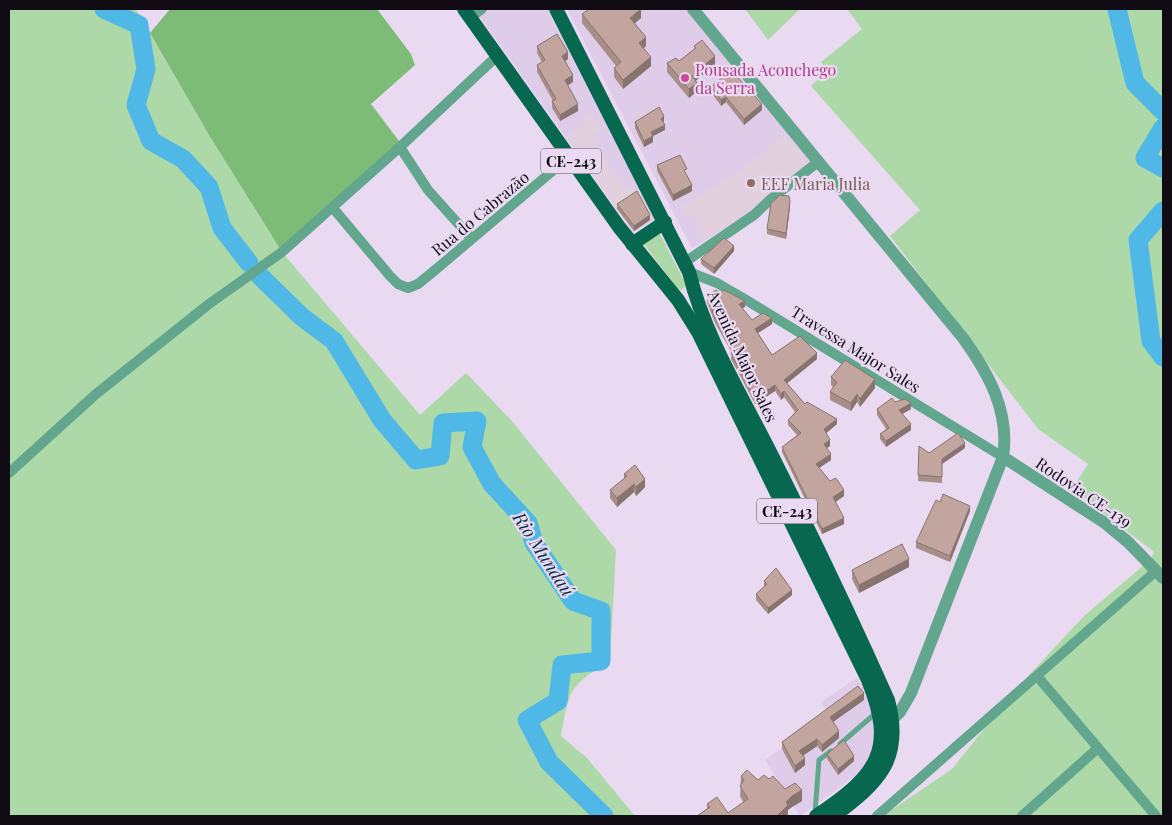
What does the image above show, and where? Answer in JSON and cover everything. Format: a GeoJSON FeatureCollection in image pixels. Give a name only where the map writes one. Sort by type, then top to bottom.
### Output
{"type":"FeatureCollection","features":[{"type":"Feature","properties":{"kind":"main road","name":"CE-243"},"geometry":{"type":"LineString","coordinates":[[458,9],[467,13],[632,244],[678,300]]}},
{"type":"Feature","properties":{"kind":"main road","name":"Avenida Major Sales"},"geometry":{"type":"LineString","coordinates":[[556,9],[687,267],[694,292],[748,421],[887,724]]}},
{"type":"Feature","properties":{"kind":"main road"},"geometry":{"type":"LineString","coordinates":[[632,244],[665,222]]}},
{"type":"Feature","properties":{"kind":"main road"},"geometry":{"type":"LineString","coordinates":[[678,300],[694,292]]}},
{"type":"Feature","properties":{"kind":"main road","name":"Avenida Major Sales"},"geometry":{"type":"LineString","coordinates":[[678,300],[748,421],[878,677],[888,700],[887,724]]}},
{"type":"Feature","properties":{"kind":"main road","name":"CE-243"},"geometry":{"type":"LineString","coordinates":[[815,816],[850,790],[873,767],[882,747],[887,724]]}},
{"type":"Feature","properties":{"kind":"main road","name":"CE-243"},"geometry":{"type":"LineString","coordinates":[[834,816],[862,794],[885,768],[892,746],[887,724]]}},
{"type":"Feature","properties":{"kind":"street"},"geometry":{"type":"LineString","coordinates":[[467,13],[482,9]]}},
{"type":"Feature","properties":{"kind":"street"},"geometry":{"type":"LineString","coordinates":[[693,9],[945,315],[977,358],[989,379],[1002,413],[1005,437],[1003,457],[911,694],[887,724]]}},
{"type":"Feature","properties":{"kind":"street"},"geometry":{"type":"LineString","coordinates":[[9,473],[96,394],[209,304],[282,252],[400,147],[497,56]]}},
{"type":"Feature","properties":{"kind":"street"},"geometry":{"type":"LineString","coordinates":[[400,147],[428,190],[471,238]]}},
{"type":"Feature","properties":{"kind":"street","name":"Rua do Cabrazão"},"geometry":{"type":"LineString","coordinates":[[333,208],[390,276],[398,284],[408,288],[418,284],[434,271],[569,157]]}},
{"type":"Feature","properties":{"kind":"street"},"geometry":{"type":"LineString","coordinates":[[687,267],[818,162]]}},
{"type":"Feature","properties":{"kind":"street","name":"Travessa Major Sales"},"geometry":{"type":"LineString","coordinates":[[687,267],[743,298],[1003,457]]}},
{"type":"Feature","properties":{"kind":"street","name":"Rodovia CE-139"},"geometry":{"type":"LineString","coordinates":[[1003,457],[1105,522],[1128,542],[1160,575]]}},
{"type":"Feature","properties":{"kind":"street"},"geometry":{"type":"LineString","coordinates":[[877,816],[1037,676],[1160,575]]}},
{"type":"Feature","properties":{"kind":"street"},"geometry":{"type":"LineString","coordinates":[[1037,676],[1156,816]]}},
{"type":"Feature","properties":{"kind":"street"},"geometry":{"type":"LineString","coordinates":[[1022,816],[1098,748]]}},
{"type":"Feature","properties":{"kind":"lane"},"geometry":{"type":"LineString","coordinates":[[815,816],[816,781],[820,760],[879,710]]}},
{"type":"Feature","properties":{"kind":"shaded area"},"geometry":{"type":"Polygon","coordinates":[[[491,9],[547,9],[655,220],[633,232],[480,17],[491,9]]]}},
{"type":"Feature","properties":{"kind":"shaded area"},"geometry":{"type":"Polygon","coordinates":[[[567,9],[686,9],[814,163],[761,207],[692,248],[567,9]]]}},
{"type":"Feature","properties":{"kind":"shaded area"},"geometry":{"type":"Polygon","coordinates":[[[592,113],[600,130],[592,136],[625,191],[632,186],[637,197],[617,209],[568,136],[586,124],[583,118],[592,113]]]}},
{"type":"Feature","properties":{"kind":"shaded area","name":"EEF Maria Julia"},"geometry":{"type":"Polygon","coordinates":[[[785,133],[808,163],[759,200],[760,203],[703,240],[696,229],[700,227],[694,215],[689,217],[682,206],[745,168],[785,133]]]}},
{"type":"Feature","properties":{"kind":"shaded area"},"geometry":{"type":"Polygon","coordinates":[[[857,678],[871,702],[877,731],[873,754],[855,776],[800,816],[765,760],[829,715],[821,702],[857,678]]]}},
{"type":"Feature","properties":{"kind":"green space"},"geometry":{"type":"Polygon","coordinates":[[[9,9],[136,9],[209,135],[282,252],[420,415],[466,373],[511,420],[616,550],[610,661],[586,677],[573,691],[569,698],[561,736],[587,758],[635,816],[9,816],[9,9]]]}},
{"type":"Feature","properties":{"kind":"green space"},"geometry":{"type":"Polygon","coordinates":[[[170,9],[377,9],[411,54],[415,65],[371,104],[402,145],[282,252],[209,135],[150,33],[170,9]]]}},
{"type":"Feature","properties":{"kind":"green space"},"geometry":{"type":"Polygon","coordinates":[[[745,9],[800,9],[768,40],[745,9]]]}},
{"type":"Feature","properties":{"kind":"green space"},"geometry":{"type":"Polygon","coordinates":[[[847,9],[1163,9],[1163,816],[883,816],[952,769],[1017,688],[1084,616],[1151,559],[1154,552],[1072,489],[1088,464],[1038,429],[890,236],[920,210],[811,86],[827,71],[821,62],[862,29],[847,9]]]}},
{"type":"Feature","properties":{"kind":"green space"},"geometry":{"type":"Polygon","coordinates":[[[660,234],[686,286],[681,290],[677,288],[644,244],[660,234]]]}},
{"type":"Feature","properties":{"kind":"building"},"geometry":{"type":"Polygon","coordinates":[[[589,9],[641,9],[630,18],[646,37],[639,43],[651,57],[623,80],[614,68],[621,62],[582,14],[589,9]]]}},
{"type":"Feature","properties":{"kind":"building"},"geometry":{"type":"Polygon","coordinates":[[[557,34],[568,52],[562,56],[573,75],[565,80],[578,104],[560,115],[552,101],[556,99],[537,65],[545,60],[537,46],[557,34]]]}},
{"type":"Feature","properties":{"kind":"building","name":"Pousada Aconchego da Serra"},"geometry":{"type":"Polygon","coordinates":[[[702,40],[715,56],[692,76],[697,83],[689,89],[667,63],[676,58],[679,61],[696,48],[694,46],[702,40]]]}},
{"type":"Feature","properties":{"kind":"building"},"geometry":{"type":"Polygon","coordinates":[[[731,70],[762,104],[744,119],[726,97],[721,100],[711,87],[731,70]]]}},
{"type":"Feature","properties":{"kind":"building"},"geometry":{"type":"Polygon","coordinates":[[[659,107],[664,116],[661,119],[665,125],[651,132],[653,136],[644,141],[635,122],[659,107]]]}},
{"type":"Feature","properties":{"kind":"building"},"geometry":{"type":"Polygon","coordinates":[[[680,155],[687,169],[684,170],[692,185],[673,195],[657,165],[680,155]]]}},
{"type":"Feature","properties":{"kind":"building"},"geometry":{"type":"Polygon","coordinates":[[[637,191],[650,215],[634,226],[617,204],[637,191]]]}},
{"type":"Feature","properties":{"kind":"building"},"geometry":{"type":"Polygon","coordinates":[[[780,195],[789,196],[790,201],[786,233],[767,229],[771,203],[780,195]]]}},
{"type":"Feature","properties":{"kind":"building"},"geometry":{"type":"Polygon","coordinates":[[[724,238],[734,246],[714,268],[701,259],[724,238]]]}},
{"type":"Feature","properties":{"kind":"building"},"geometry":{"type":"Polygon","coordinates":[[[716,290],[720,293],[724,290],[745,301],[739,304],[752,320],[763,313],[772,318],[755,329],[772,355],[800,336],[817,353],[784,380],[805,404],[807,402],[837,419],[824,429],[830,440],[824,444],[831,454],[816,464],[830,481],[836,478],[844,490],[833,497],[844,518],[822,529],[782,447],[801,433],[788,420],[798,410],[784,391],[781,394],[775,385],[755,399],[731,353],[734,351],[715,317],[707,296],[716,290]]]}},
{"type":"Feature","properties":{"kind":"building"},"geometry":{"type":"Polygon","coordinates":[[[845,360],[875,379],[860,399],[857,394],[851,403],[830,392],[837,382],[831,377],[845,360]]]}},
{"type":"Feature","properties":{"kind":"building"},"geometry":{"type":"Polygon","coordinates":[[[892,398],[895,402],[905,399],[911,403],[899,410],[911,424],[886,441],[880,434],[889,428],[877,409],[892,398]]]}},
{"type":"Feature","properties":{"kind":"building"},"geometry":{"type":"Polygon","coordinates":[[[958,433],[965,443],[942,459],[942,477],[918,475],[919,446],[929,453],[958,433]]]}},
{"type":"Feature","properties":{"kind":"building"},"geometry":{"type":"Polygon","coordinates":[[[635,465],[645,479],[636,487],[634,484],[617,498],[610,490],[627,476],[624,474],[635,465]]]}},
{"type":"Feature","properties":{"kind":"building"},"geometry":{"type":"Polygon","coordinates":[[[943,494],[970,506],[950,556],[916,542],[936,500],[940,502],[943,494]]]}},
{"type":"Feature","properties":{"kind":"building"},"geometry":{"type":"Polygon","coordinates":[[[902,544],[909,559],[859,585],[852,570],[902,544]]]}},
{"type":"Feature","properties":{"kind":"building"},"geometry":{"type":"Polygon","coordinates":[[[776,568],[792,590],[768,608],[756,594],[767,584],[764,581],[776,568]]]}},
{"type":"Feature","properties":{"kind":"building"},"geometry":{"type":"Polygon","coordinates":[[[858,686],[864,693],[830,717],[839,731],[822,745],[817,739],[799,751],[805,758],[795,766],[782,742],[858,686]]]}},
{"type":"Feature","properties":{"kind":"building"},"geometry":{"type":"Polygon","coordinates":[[[844,740],[854,756],[838,769],[827,754],[844,740]]]}},
{"type":"Feature","properties":{"kind":"building"},"geometry":{"type":"Polygon","coordinates":[[[747,770],[758,780],[764,775],[769,779],[773,776],[785,789],[795,783],[802,790],[786,802],[788,805],[777,816],[697,816],[710,807],[707,804],[717,797],[728,813],[748,799],[740,786],[744,780],[741,776],[747,770]]]}},
{"type":"Feature","properties":{"kind":"waterway","name":"Rio Mundaú"},"geometry":{"type":"LineString","coordinates":[[104,9],[139,25],[146,69],[136,105],[151,141],[183,159],[209,187],[222,228],[249,263]]}},
{"type":"Feature","properties":{"kind":"waterway"},"geometry":{"type":"LineString","coordinates":[[1117,9],[1135,83],[1163,111]]}},
{"type":"Feature","properties":{"kind":"waterway"},"geometry":{"type":"LineString","coordinates":[[1163,128],[1145,158],[1163,168]]}},
{"type":"Feature","properties":{"kind":"waterway"},"geometry":{"type":"LineString","coordinates":[[1163,211],[1138,240],[1151,341],[1163,357]]}},
{"type":"Feature","properties":{"kind":"waterway","name":"Rio Mundaú"},"geometry":{"type":"LineString","coordinates":[[260,276],[302,317],[334,341],[382,420],[416,460],[440,456],[443,423],[477,421],[472,447],[492,484],[528,523],[534,543],[573,601],[601,611],[601,661],[562,665],[558,701],[527,720],[549,762],[604,816]]}},
{"type":"Feature","properties":{"kind":"place","name":"Pousada Aconchego da Serra"},"geometry":{"type":"Point","coordinates":[685,78]}},
{"type":"Feature","properties":{"kind":"place","name":"EEF Maria Julia"},"geometry":{"type":"Point","coordinates":[751,183]}}]}
